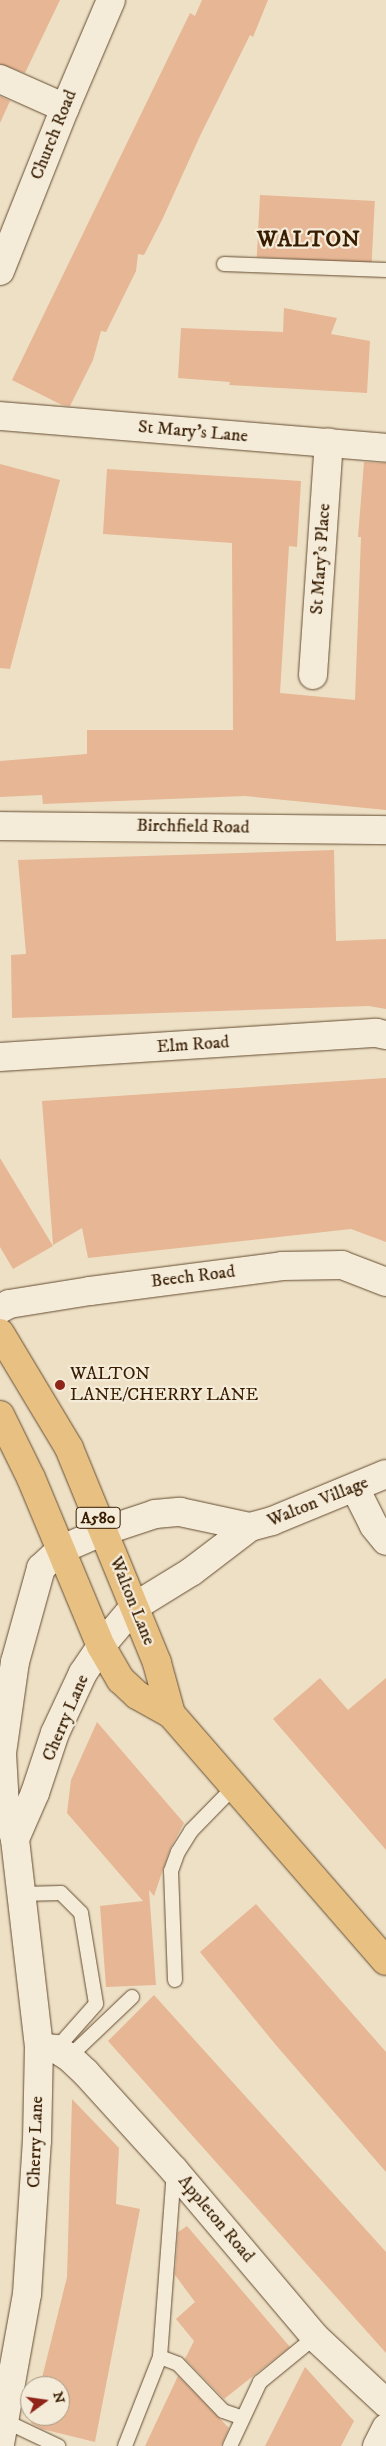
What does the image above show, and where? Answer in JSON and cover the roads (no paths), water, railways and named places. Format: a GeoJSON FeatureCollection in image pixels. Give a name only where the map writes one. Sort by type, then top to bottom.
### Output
{"type":"FeatureCollection","features":[{"type":"Feature","properties":{"kind":"highway","name":"Walton Lane"},"geometry":{"type":"LineString","coordinates":[[0,1333],[69,1448],[157,1663],[171,1714]]}},
{"type":"Feature","properties":{"kind":"highway","name":"Walton Lane"},"geometry":{"type":"LineString","coordinates":[[0,1415],[32,1478],[101,1646],[121,1680],[137,1695],[171,1714],[386,1961]]}},
{"type":"Feature","properties":{"kind":"street","name":"Church Road"},"geometry":{"type":"LineString","coordinates":[[0,271],[65,108],[111,0]]}},
{"type":"Feature","properties":{"kind":"street"},"geometry":{"type":"LineString","coordinates":[[0,80],[65,108]]}},
{"type":"Feature","properties":{"kind":"street","name":"St Mary's Lane"},"geometry":{"type":"LineString","coordinates":[[0,416],[386,448]]}},
{"type":"Feature","properties":{"kind":"street","name":"St Mary's Place"},"geometry":{"type":"LineString","coordinates":[[313,675],[329,443]]}},
{"type":"Feature","properties":{"kind":"street","name":"Birchfield Road"},"geometry":{"type":"LineString","coordinates":[[0,826],[386,830]]}},
{"type":"Feature","properties":{"kind":"street","name":"Elm Road"},"geometry":{"type":"LineString","coordinates":[[0,1057],[376,1033],[386,1036]]}},
{"type":"Feature","properties":{"kind":"street","name":"Beech Road"},"geometry":{"type":"LineString","coordinates":[[0,1308],[9,1304],[99,1290],[282,1266],[342,1265],[386,1282]]}},
{"type":"Feature","properties":{"kind":"street","name":"Walton Village"},"geometry":{"type":"LineString","coordinates":[[134,1607],[191,1572],[250,1527],[272,1522],[386,1474]]}},
{"type":"Feature","properties":{"kind":"street"},"geometry":{"type":"LineString","coordinates":[[354,1488],[374,1526],[386,1541]]}},
{"type":"Feature","properties":{"kind":"street","name":"Walton Village"},"geometry":{"type":"LineString","coordinates":[[60,1550],[104,1531],[155,1514],[180,1512],[250,1527]]}},
{"type":"Feature","properties":{"kind":"street","name":"Cherry Lane"},"geometry":{"type":"LineString","coordinates":[[3,2432],[27,2294],[37,2141],[54,2051],[21,1894],[15,1839],[3,1807],[2,1753],[15,1662],[41,1568],[60,1550]]}},
{"type":"Feature","properties":{"kind":"street","name":"Cherry Lane"},"geometry":{"type":"LineString","coordinates":[[15,1839],[36,1793],[56,1733],[83,1674],[101,1646],[134,1607]]}},
{"type":"Feature","properties":{"kind":"street","name":"Appleton Road"},"geometry":{"type":"LineString","coordinates":[[54,2051],[174,2170],[315,2337],[386,2404]]}},
{"type":"Feature","properties":{"kind":"street"},"geometry":{"type":"LineString","coordinates":[[378,2446],[386,2428]]}},
{"type":"Feature","properties":{"kind":"lane"},"geometry":{"type":"LineString","coordinates":[[224,264],[386,270]]}},
{"type":"Feature","properties":{"kind":"lane"},"geometry":{"type":"LineString","coordinates":[[175,1980],[171,1871],[178,1852],[191,1831],[234,1787]]}},
{"type":"Feature","properties":{"kind":"lane"},"geometry":{"type":"LineString","coordinates":[[21,1894],[61,1893],[81,1913],[96,2004],[54,2051]]}},
{"type":"Feature","properties":{"kind":"lane"},"geometry":{"type":"LineString","coordinates":[[54,2051],[132,1998]]}},
{"type":"Feature","properties":{"kind":"lane"},"geometry":{"type":"LineString","coordinates":[[125,2446],[160,2358],[174,2170]]}},
{"type":"Feature","properties":{"kind":"lane"},"geometry":{"type":"LineString","coordinates":[[230,2446],[260,2382],[315,2337]]}},
{"type":"Feature","properties":{"kind":"lane"},"geometry":{"type":"LineString","coordinates":[[160,2358],[178,2364],[223,2411],[243,2418]]}},
{"type":"Feature","properties":{"kind":"lane"},"geometry":{"type":"LineString","coordinates":[[3,2432],[58,2446]]}},
{"type":"Feature","properties":{"kind":"place","name":"WALTON LANE/CHERRY LANE"},"geometry":{"type":"Point","coordinates":[60,1385]}},
{"type":"Feature","properties":{"kind":"district","name":"WALTON"},"geometry":{"type":"Point","coordinates":[309,240]}}]}
